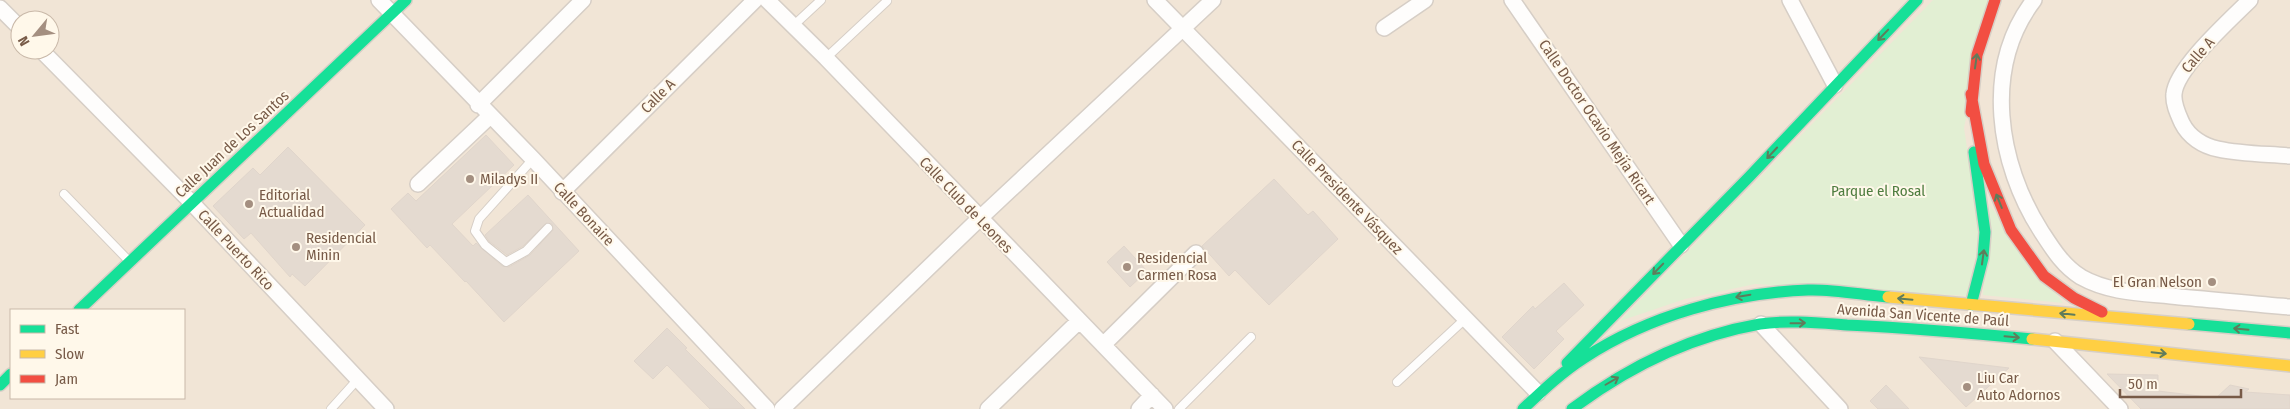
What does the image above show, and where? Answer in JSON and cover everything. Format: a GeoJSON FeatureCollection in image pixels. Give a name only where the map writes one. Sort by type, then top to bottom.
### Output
{"type":"FeatureCollection","features":[{"type":"Feature","properties":{"kind":"main road","name":"Calle Juan de Los Santos"},"geometry":{"type":"LineString","coordinates":[[80,309],[406,0]]}},
{"type":"Feature","properties":{"kind":"main road","name":"Avenida San Vicente de Paúl"},"geometry":{"type":"LineString","coordinates":[[1523,409],[1749,177],[1917,0]]}},
{"type":"Feature","properties":{"kind":"main road","name":"Avenida San Vicente de Paúl"},"geometry":{"type":"LineString","coordinates":[[1971,304],[1983,258],[1985,232],[1971,131],[1971,94],[1978,47],[1995,0]]}},
{"type":"Feature","properties":{"kind":"main road"},"geometry":{"type":"LineString","coordinates":[[1971,94],[1984,164],[2011,230],[2044,276],[2074,298],[2115,318]]}},
{"type":"Feature","properties":{"kind":"main road","name":"Avenida San Vicente de Paúl"},"geometry":{"type":"LineString","coordinates":[[1538,394],[1585,358],[1623,335],[1678,312],[1732,298],[1769,292],[1810,290],[2290,333]]}},
{"type":"Feature","properties":{"kind":"main road","name":"Avenida San Vicente de Paúl"},"geometry":{"type":"LineString","coordinates":[[1572,409],[1604,385],[1655,357],[1697,340],[1761,324],[1810,323],[1932,329],[2054,340],[2290,366]]}},
{"type":"Feature","properties":{"kind":"main road"},"geometry":{"type":"LineString","coordinates":[[0,385],[10,375]]}},
{"type":"Feature","properties":{"kind":"street","name":"Calle Bonaire"},"geometry":{"type":"LineString","coordinates":[[379,0],[478,105],[532,158],[767,409]]}},
{"type":"Feature","properties":{"kind":"street"},"geometry":{"type":"LineString","coordinates":[[478,105],[583,0]]}},
{"type":"Feature","properties":{"kind":"street","name":"Calle A"},"geometry":{"type":"LineString","coordinates":[[562,192],[755,0]]}},
{"type":"Feature","properties":{"kind":"street","name":"Calle Club de Leones"},"geometry":{"type":"LineString","coordinates":[[767,0],[826,58],[979,219],[1165,409]]}},
{"type":"Feature","properties":{"kind":"street","name":"Calle Presidente Vásquez"},"geometry":{"type":"LineString","coordinates":[[1156,0],[1538,394]]}},
{"type":"Feature","properties":{"kind":"street"},"geometry":{"type":"LineString","coordinates":[[782,409],[979,219],[1214,0]]}},
{"type":"Feature","properties":{"kind":"street"},"geometry":{"type":"LineString","coordinates":[[1384,28],[1425,0]]}},
{"type":"Feature","properties":{"kind":"street","name":"Calle Doctor Ocavio Mejía Ricart"},"geometry":{"type":"LineString","coordinates":[[1512,0],[1681,245]]}},
{"type":"Feature","properties":{"kind":"street"},"geometry":{"type":"LineString","coordinates":[[1790,0],[1836,85]]}},
{"type":"Feature","properties":{"kind":"street","name":"Calle A"},"geometry":{"type":"LineString","coordinates":[[2250,0],[2187,66],[2177,81],[2174,95],[2177,112],[2185,130],[2199,142],[2217,149],[2290,156]]}},
{"type":"Feature","properties":{"kind":"street"},"geometry":{"type":"LineString","coordinates":[[2031,1],[2024,13],[2004,62],[2001,113],[2012,173],[2029,212],[2056,255],[2080,276],[2113,290],[2290,307]]}},
{"type":"Feature","properties":{"kind":"street"},"geometry":{"type":"LineString","coordinates":[[0,8],[10,18]]}},
{"type":"Feature","properties":{"kind":"street","name":"Calle Puerto Rico"},"geometry":{"type":"LineString","coordinates":[[51,60],[191,202],[386,409]]}},
{"type":"Feature","properties":{"kind":"street"},"geometry":{"type":"LineString","coordinates":[[418,184],[490,116]]}},
{"type":"Feature","properties":{"kind":"street"},"geometry":{"type":"LineString","coordinates":[[1102,345],[1196,253]]}},
{"type":"Feature","properties":{"kind":"street"},"geometry":{"type":"LineString","coordinates":[[988,409],[1079,321]]}},
{"type":"Feature","properties":{"kind":"street"},"geometry":{"type":"LineString","coordinates":[[1761,324],[1840,409]]}},
{"type":"Feature","properties":{"kind":"street"},"geometry":{"type":"LineString","coordinates":[[2054,340],[2120,409]]}},
{"type":"Feature","properties":{"kind":"street"},"geometry":{"type":"LineString","coordinates":[[1139,409],[1152,395]]}},
{"type":"Feature","properties":{"kind":"lane"},"geometry":{"type":"LineString","coordinates":[[793,26],[821,0]]}},
{"type":"Feature","properties":{"kind":"lane"},"geometry":{"type":"LineString","coordinates":[[826,58],[887,1]]}},
{"type":"Feature","properties":{"kind":"lane"},"geometry":{"type":"LineString","coordinates":[[532,158],[479,220],[475,231],[485,245],[506,262],[526,251],[548,228]]}},
{"type":"Feature","properties":{"kind":"lane"},"geometry":{"type":"LineString","coordinates":[[64,194],[130,262]]}},
{"type":"Feature","properties":{"kind":"lane"},"geometry":{"type":"LineString","coordinates":[[1397,382],[1466,319]]}},
{"type":"Feature","properties":{"kind":"lane"},"geometry":{"type":"LineString","coordinates":[[1179,409],[1251,337]]}},
{"type":"Feature","properties":{"kind":"lane"},"geometry":{"type":"LineString","coordinates":[[331,409],[358,379]]}},
{"type":"Feature","properties":{"kind":"shaded area"},"geometry":{"type":"Polygon","coordinates":[[[0,0],[2290,0],[2290,409],[0,409],[0,0]]]}},
{"type":"Feature","properties":{"kind":"green space","name":"Parque el Rosal"},"geometry":{"type":"Polygon","coordinates":[[[1933,0],[1989,0],[1964,128],[1980,233],[1968,296],[1755,284],[1685,299],[1620,321],[1933,0]]]}},
{"type":"Feature","properties":{"kind":"green space"},"geometry":{"type":"Polygon","coordinates":[[[1989,204],[2063,303],[1983,295],[1989,204]]]}},
{"type":"Feature","properties":{"kind":"building"},"geometry":{"type":"Polygon","coordinates":[[[486,135],[514,165],[452,224],[473,246],[476,243],[502,266],[509,267],[530,255],[553,230],[552,224],[546,223],[523,246],[507,255],[489,241],[485,235],[528,195],[579,251],[504,322],[430,245],[427,248],[391,209],[408,193],[416,201],[486,135]]]}},
{"type":"Feature","properties":{"kind":"building"},"geometry":{"type":"Polygon","coordinates":[[[288,147],[365,225],[305,286],[292,274],[290,277],[251,233],[244,239],[213,206],[253,168],[260,175],[288,147]]]}},
{"type":"Feature","properties":{"kind":"building"},"geometry":{"type":"Polygon","coordinates":[[[1274,179],[1308,215],[1313,211],[1338,239],[1269,305],[1235,270],[1229,276],[1202,246],[1274,179]]]}},
{"type":"Feature","properties":{"kind":"building","name":"Residencial Carmen Rosa"},"geometry":{"type":"Polygon","coordinates":[[[1124,246],[1147,271],[1130,287],[1107,262],[1124,246]]]}},
{"type":"Feature","properties":{"kind":"building"},"geometry":{"type":"Polygon","coordinates":[[[1564,283],[1584,305],[1556,331],[1564,339],[1534,369],[1502,337],[1533,306],[1535,309],[1564,283]]]}},
{"type":"Feature","properties":{"kind":"building"},"geometry":{"type":"Polygon","coordinates":[[[667,328],[687,348],[685,349],[745,409],[710,409],[667,365],[653,379],[634,361],[667,328]]]}},
{"type":"Feature","properties":{"kind":"building","name":"Liu Car Auto Adornos"},"geometry":{"type":"Polygon","coordinates":[[[1919,357],[2009,368],[1966,407],[1919,357]]]}},
{"type":"Feature","properties":{"kind":"building"},"geometry":{"type":"Polygon","coordinates":[[[2107,374],[2158,375],[2158,391],[2216,398],[2230,385],[2249,389],[2245,392],[2290,395],[2290,409],[2141,409],[2107,374]]]}},
{"type":"Feature","properties":{"kind":"building"},"geometry":{"type":"Polygon","coordinates":[[[1886,385],[1909,409],[1878,409],[1870,401],[1886,385]]]}},
{"type":"Feature","properties":{"kind":"traffic: fast"},"geometry":{"type":"LineString","coordinates":[[80,309],[406,0]]}},
{"type":"Feature","properties":{"kind":"traffic: fast"},"geometry":{"type":"LineString","coordinates":[[1567,363],[1749,177],[1917,0]]}},
{"type":"Feature","properties":{"kind":"traffic: fast"},"geometry":{"type":"LineString","coordinates":[[1971,305],[1983,258],[1985,232],[1974,152]]}},
{"type":"Feature","properties":{"kind":"traffic: fast"},"geometry":{"type":"LineString","coordinates":[[1523,409],[1568,369],[1609,343],[1664,318],[1692,309],[1750,296],[1808,290],[1838,291],[1888,297]]}},
{"type":"Feature","properties":{"kind":"traffic: fast"},"geometry":{"type":"LineString","coordinates":[[1572,409],[1615,380],[1661,355],[1709,336],[1760,324],[1781,322],[1815,323],[2032,339]]}},
{"type":"Feature","properties":{"kind":"traffic: fast"},"geometry":{"type":"LineString","coordinates":[[2189,324],[2290,333]]}},
{"type":"Feature","properties":{"kind":"traffic: fast"},"geometry":{"type":"LineString","coordinates":[[0,385],[10,375]]}},
{"type":"Feature","properties":{"kind":"traffic: slow"},"geometry":{"type":"LineString","coordinates":[[1888,297],[2189,324]]}},
{"type":"Feature","properties":{"kind":"traffic: slow"},"geometry":{"type":"LineString","coordinates":[[2032,339],[2290,366]]}},
{"type":"Feature","properties":{"kind":"traffic: jam"},"geometry":{"type":"LineString","coordinates":[[1971,112],[1977,55],[1995,0]]}},
{"type":"Feature","properties":{"kind":"traffic: jam"},"geometry":{"type":"LineString","coordinates":[[1971,94],[1984,164],[2011,230],[2044,276],[2074,298],[2102,312]]}},
{"type":"Feature","properties":{"kind":"place","name":"Miladys II"},"geometry":{"type":"Point","coordinates":[470,179]}},
{"type":"Feature","properties":{"kind":"place","name":"Editorial Actualidad"},"geometry":{"type":"Point","coordinates":[249,204]}},
{"type":"Feature","properties":{"kind":"place","name":"Residencial Minin"},"geometry":{"type":"Point","coordinates":[296,247]}},
{"type":"Feature","properties":{"kind":"place","name":"Residencial Carmen Rosa"},"geometry":{"type":"Point","coordinates":[1127,267]}},
{"type":"Feature","properties":{"kind":"place","name":"El Gran Nelson"},"geometry":{"type":"Point","coordinates":[2212,282]}},
{"type":"Feature","properties":{"kind":"place","name":"Liu Car Auto Adornos"},"geometry":{"type":"Point","coordinates":[1967,387]}}]}
